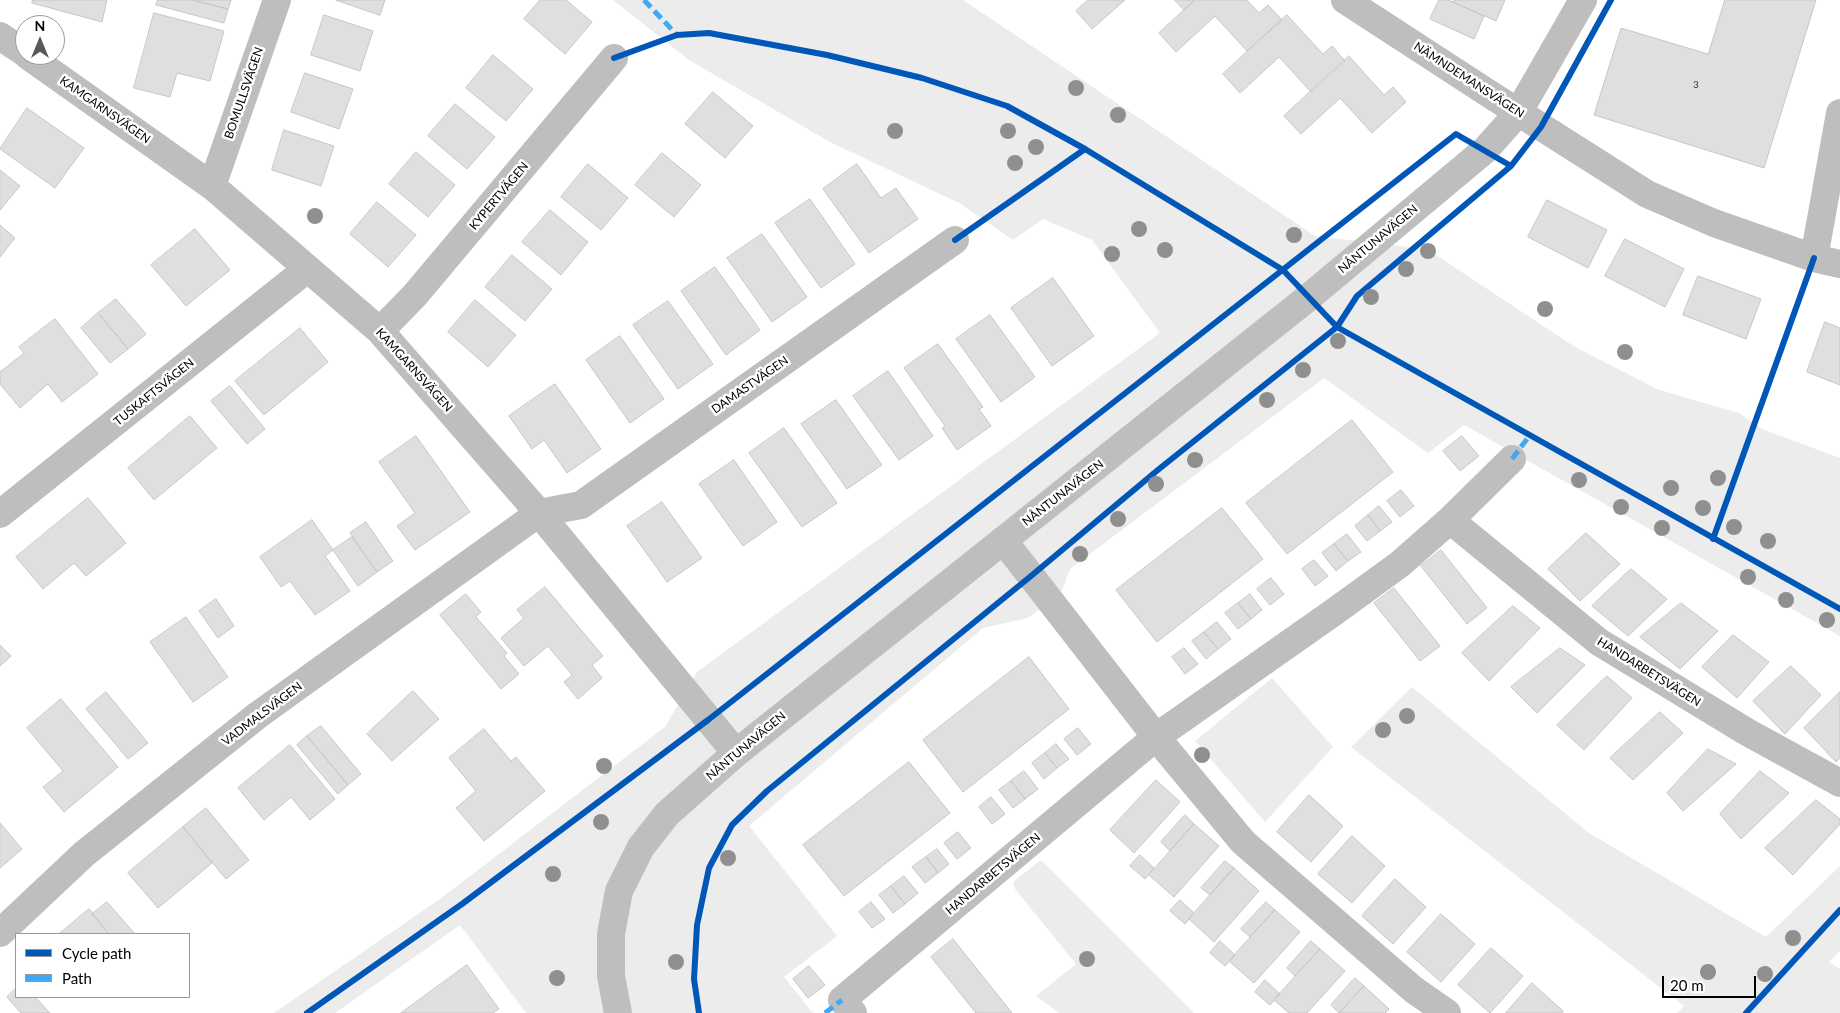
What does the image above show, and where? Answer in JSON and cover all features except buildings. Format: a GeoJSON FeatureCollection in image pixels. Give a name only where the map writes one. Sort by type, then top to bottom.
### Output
{"type":"FeatureCollection","features":[{"type":"Feature","properties":{"kind":"street","name":"BOMULLSVÄGEN"},"geometry":{"type":"LineString","coordinates":[[212,186],[277,0]]}},
{"type":"Feature","properties":{"kind":"street","name":"NÄMNDEMANSVÄGEN"},"geometry":{"type":"LineString","coordinates":[[1345,0],[1647,194],[1714,223],[1827,261]]}},
{"type":"Feature","properties":{"kind":"street","name":"NÅNTUNAVÄGEN"},"geometry":{"type":"LineString","coordinates":[[618,1013],[611,976],[611,934],[619,891],[641,847],[667,814],[736,753],[1309,297],[1485,150],[1518,112],[1583,0]]}},
{"type":"Feature","properties":{"kind":"street","name":"KAMGARNSVÄGEN"},"geometry":{"type":"LineString","coordinates":[[0,36],[15,46]]}},
{"type":"Feature","properties":{"kind":"street","name":"KYPERTVÄGEN"},"geometry":{"type":"LineString","coordinates":[[380,331],[415,295],[614,58]]}},
{"type":"Feature","properties":{"kind":"street","name":"KAMGARNSVÄGEN"},"geometry":{"type":"LineString","coordinates":[[42,65],[212,186],[380,331],[539,513],[736,753]]}},
{"type":"Feature","properties":{"kind":"street"},"geometry":{"type":"LineString","coordinates":[[1827,261],[1840,114]]}},
{"type":"Feature","properties":{"kind":"street","name":"DAMASTVÄGEN"},"geometry":{"type":"LineString","coordinates":[[539,513],[580,505],[955,240]]}},
{"type":"Feature","properties":{"kind":"street","name":"TUSKAFTSVÄGEN"},"geometry":{"type":"LineString","coordinates":[[0,514],[307,269]]}},
{"type":"Feature","properties":{"kind":"street","name":"HANDARBETSVÄGEN"},"geometry":{"type":"LineString","coordinates":[[847,1007],[1156,737],[1400,564],[1450,520],[1512,459]]}},
{"type":"Feature","properties":{"kind":"street","name":"VADMALSVÄGEN"},"geometry":{"type":"LineString","coordinates":[[0,933],[84,854],[258,715],[539,513]]}},
{"type":"Feature","properties":{"kind":"street","name":"HANDARBETSVÄGEN"},"geometry":{"type":"LineString","coordinates":[[1450,520],[1599,642],[1747,732],[1840,784]]}},
{"type":"Feature","properties":{"kind":"street"},"geometry":{"type":"LineString","coordinates":[[1003,540],[1156,737],[1243,842],[1414,990],[1447,1013]]}},
{"type":"Feature","properties":{"kind":"shaded area"},"geometry":{"type":"Polygon","coordinates":[[[613,0],[963,0],[1315,236],[1427,249],[1575,347],[1659,390],[1739,413],[1762,429],[1840,458],[1840,636],[1464,425],[1428,453],[1324,378],[1070,569],[1060,595],[1028,618],[983,628],[749,826],[837,936],[784,977],[813,1013],[526,1013],[460,925],[335,1013],[274,1013],[440,899],[665,727],[697,672],[1160,333],[1092,240],[1043,219],[1013,240],[961,204],[830,142],[689,60],[613,0]]]}},
{"type":"Feature","properties":{"kind":"shaded area"},"geometry":{"type":"Polygon","coordinates":[[[1272,678],[1333,747],[1265,822],[1195,741],[1272,678]]]}},
{"type":"Feature","properties":{"kind":"shaded area"},"geometry":{"type":"Polygon","coordinates":[[[1412,687],[1589,833],[1766,937],[1840,866],[1840,951],[1829,962],[1840,969],[1840,1013],[1677,1013],[1684,1006],[1351,747],[1412,687]]]}},
{"type":"Feature","properties":{"kind":"shaded area"},"geometry":{"type":"Polygon","coordinates":[[[1041,860],[1194,1013],[1059,1013],[1036,996],[1076,964],[1015,889],[1013,882],[1041,860]]]}},
{"type":"Feature","properties":{"kind":"marked path"},"geometry":{"type":"LineString","coordinates":[[644,0],[677,35]]}},
{"type":"Feature","properties":{"kind":"marked path"},"geometry":{"type":"LineString","coordinates":[[1512,459],[1530,435]]}},
{"type":"Feature","properties":{"kind":"marked path"},"geometry":{"type":"LineString","coordinates":[[825,1013],[842,1000]]}},
{"type":"Feature","properties":{"kind":"cycle path"},"geometry":{"type":"LineString","coordinates":[[307,1013],[462,904],[708,720],[1456,134],[1511,166],[1541,127],[1611,0]]}},
{"type":"Feature","properties":{"kind":"cycle path"},"geometry":{"type":"LineString","coordinates":[[614,58],[677,35],[709,33],[827,55],[922,78],[1007,106],[1085,149],[1283,270],[1337,327],[1840,609]]}},
{"type":"Feature","properties":{"kind":"cycle path"},"geometry":{"type":"LineString","coordinates":[[955,240],[1085,149]]}},
{"type":"Feature","properties":{"kind":"cycle path"},"geometry":{"type":"LineString","coordinates":[[699,1013],[694,979],[697,925],[709,868],[732,825],[767,791],[1159,469],[1337,327],[1357,296],[1511,166]]}},
{"type":"Feature","properties":{"kind":"cycle path"},"geometry":{"type":"LineString","coordinates":[[1713,539],[1814,258]]}},
{"type":"Feature","properties":{"kind":"cycle path"},"geometry":{"type":"LineString","coordinates":[[1746,1013],[1840,910]]}}]}
